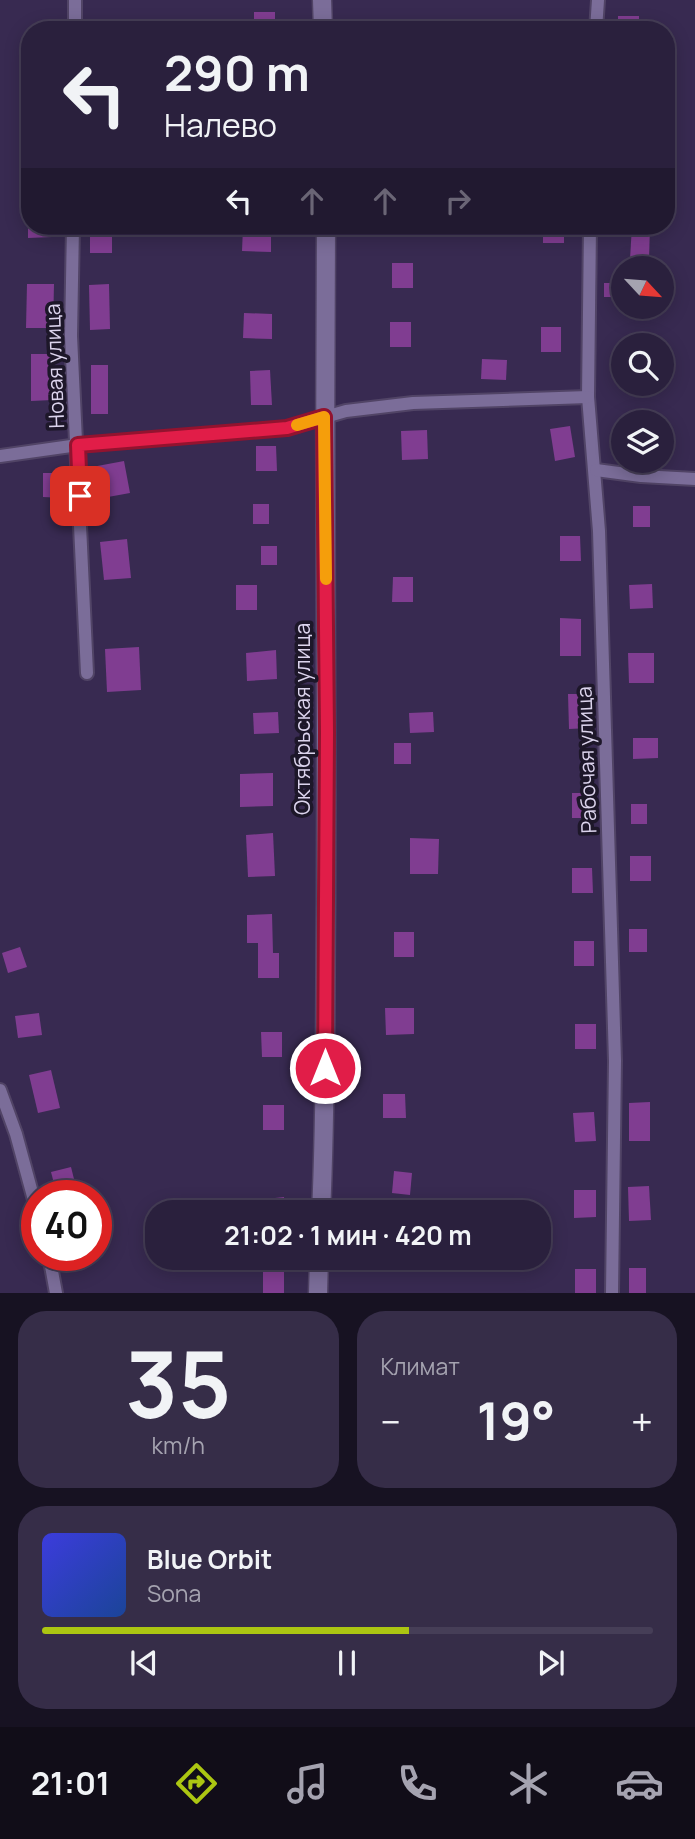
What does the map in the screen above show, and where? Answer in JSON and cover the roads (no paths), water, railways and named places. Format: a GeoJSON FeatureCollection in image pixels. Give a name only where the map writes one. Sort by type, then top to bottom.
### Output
{"type":"FeatureCollection","features":[{"type":"Feature","properties":{"kind":"street"},"geometry":{"type":"LineString","coordinates":[[75,0],[75,21]]}},
{"type":"Feature","properties":{"kind":"street"},"geometry":{"type":"LineString","coordinates":[[323,0],[323,21]]}},
{"type":"Feature","properties":{"kind":"street"},"geometry":{"type":"LineString","coordinates":[[597,21],[598,0]]}},
{"type":"Feature","properties":{"kind":"street","name":"Новая улица"},"geometry":{"type":"LineString","coordinates":[[73,235],[71,336],[87,673]]}},
{"type":"Feature","properties":{"kind":"street","name":"Октябрьская улица"},"geometry":{"type":"LineString","coordinates":[[322,1200],[325,1124],[327,745],[324,417],[326,235]]}},
{"type":"Feature","properties":{"kind":"street","name":"Рабочая улица"},"geometry":{"type":"LineString","coordinates":[[590,235],[588,397],[596,470],[615,1061],[612,1293]]}},
{"type":"Feature","properties":{"kind":"street"},"geometry":{"type":"LineString","coordinates":[[0,456],[78,445],[287,428],[346,411],[413,403],[588,397]]}},
{"type":"Feature","properties":{"kind":"street"},"geometry":{"type":"LineString","coordinates":[[596,470],[641,477],[695,479]]}},
{"type":"Feature","properties":{"kind":"street"},"geometry":{"type":"LineString","coordinates":[[0,1090],[28,1180]]}},
{"type":"Feature","properties":{"kind":"street"},"geometry":{"type":"LineString","coordinates":[[318,1293],[319,1270]]}},
{"type":"Feature","properties":{"kind":"street"},"geometry":{"type":"LineString","coordinates":[[52,1271],[57,1293]]}}]}
